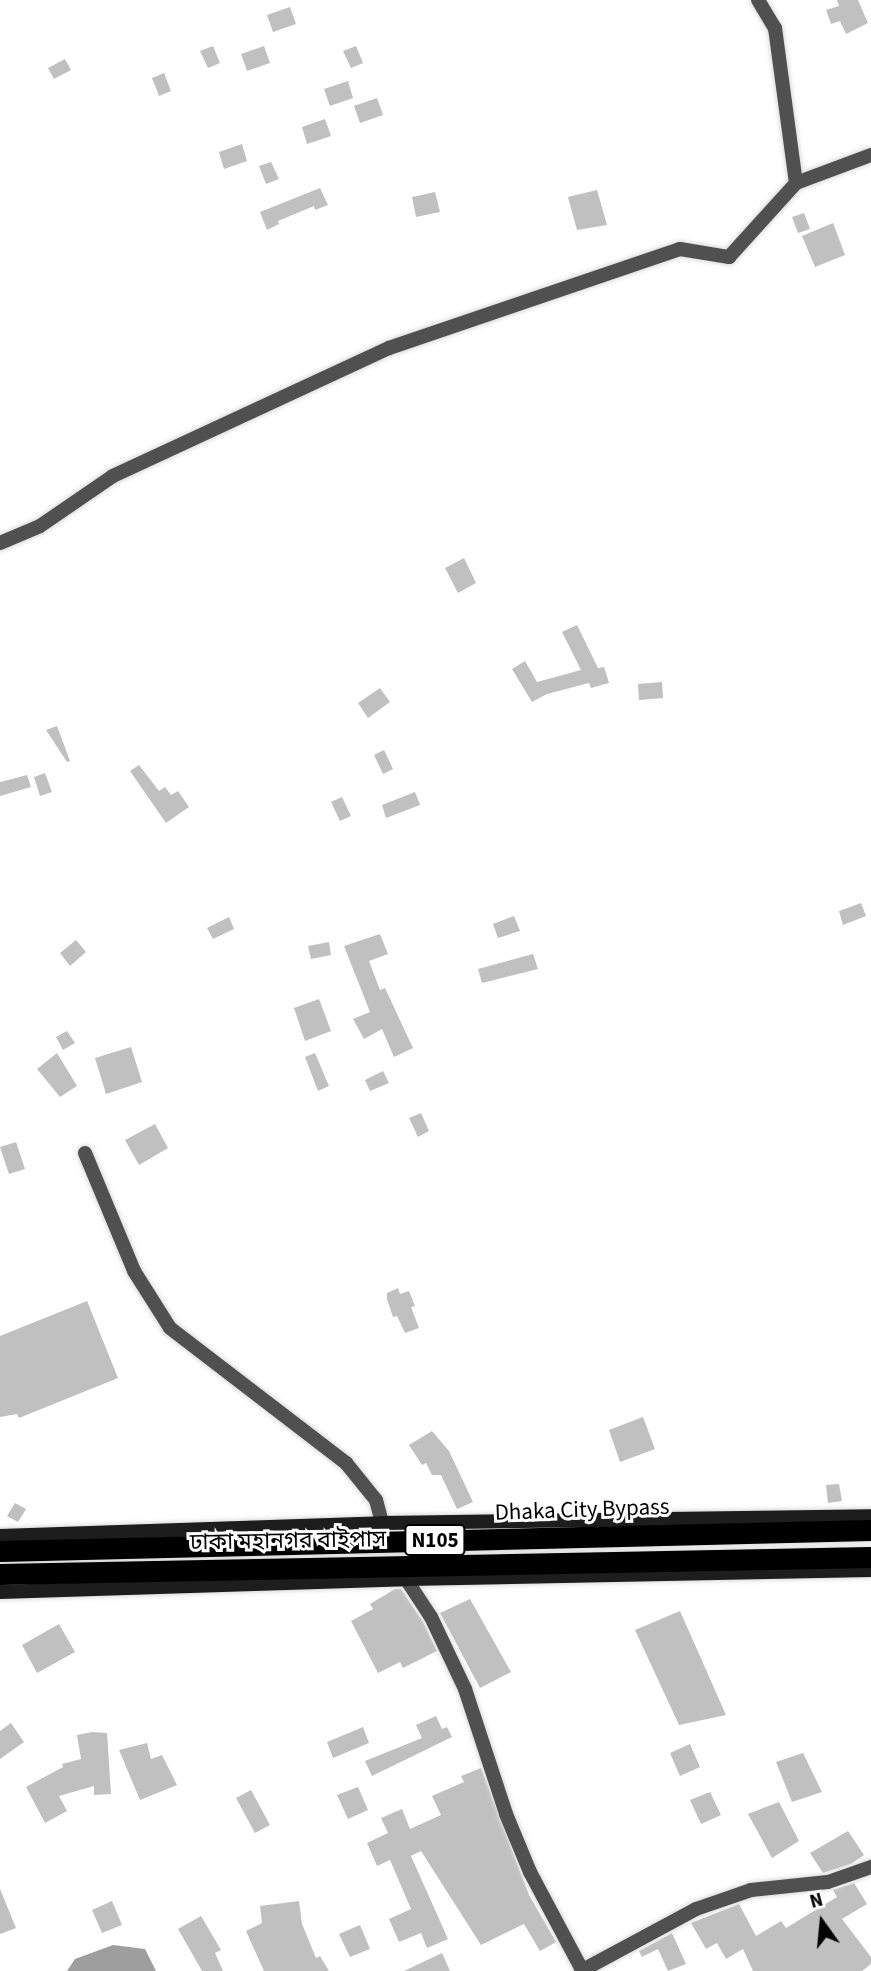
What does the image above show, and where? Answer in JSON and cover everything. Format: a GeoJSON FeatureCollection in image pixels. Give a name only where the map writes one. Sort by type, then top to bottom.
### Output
{"type":"FeatureCollection","features":[{"type":"Feature","properties":{"kind":"highway","name":"Dhaka City Bypass"},"geometry":{"type":"LineString","coordinates":[[0,1551],[871,1530]]}},
{"type":"Feature","properties":{"kind":"highway","name":"ঢাকা মহানগর বাইপাস"},"geometry":{"type":"LineString","coordinates":[[0,1574],[871,1557]]}},
{"type":"Feature","properties":{"kind":"main road"},"geometry":{"type":"LineString","coordinates":[[0,1536],[382,1523],[871,1516]]}},
{"type":"Feature","properties":{"kind":"main road"},"geometry":{"type":"LineString","coordinates":[[0,1592],[405,1579],[871,1570]]}},
{"type":"Feature","properties":{"kind":"street"},"geometry":{"type":"LineString","coordinates":[[758,0],[775,27],[796,183]]}},
{"type":"Feature","properties":{"kind":"street"},"geometry":{"type":"LineString","coordinates":[[0,543],[40,526],[113,476],[389,348],[680,249],[729,257],[796,183],[871,155]]}},
{"type":"Feature","properties":{"kind":"street"},"geometry":{"type":"LineString","coordinates":[[85,1153],[134,1271],[170,1328],[346,1463],[376,1500],[382,1523]]}},
{"type":"Feature","properties":{"kind":"street"},"geometry":{"type":"LineString","coordinates":[[405,1579],[431,1617],[465,1689],[506,1814],[530,1872],[581,1971],[696,1909],[751,1890],[828,1882],[871,1867]]}},
{"type":"Feature","properties":{"kind":"shaded area"},"geometry":{"type":"Polygon","coordinates":[[[113,1945],[145,1949],[156,1971],[67,1971],[75,1959],[113,1945]]]}},
{"type":"Feature","properties":{"kind":"building"},"geometry":{"type":"Polygon","coordinates":[[[837,0],[858,0],[868,23],[846,34],[840,21],[831,24],[826,10],[839,6],[837,0]]]}},
{"type":"Feature","properties":{"kind":"building"},"geometry":{"type":"Polygon","coordinates":[[[290,7],[296,24],[273,32],[267,15],[290,7]]]}},
{"type":"Feature","properties":{"kind":"building"},"geometry":{"type":"Polygon","coordinates":[[[213,46],[220,63],[208,68],[200,51],[213,46]]]}},
{"type":"Feature","properties":{"kind":"building"},"geometry":{"type":"Polygon","coordinates":[[[264,46],[270,63],[247,71],[241,54],[264,46]]]}},
{"type":"Feature","properties":{"kind":"building"},"geometry":{"type":"Polygon","coordinates":[[[356,46],[363,63],[351,68],[343,51],[356,46]]]}},
{"type":"Feature","properties":{"kind":"building"},"geometry":{"type":"Polygon","coordinates":[[[65,59],[71,70],[54,79],[48,68],[65,59]]]}},
{"type":"Feature","properties":{"kind":"building"},"geometry":{"type":"Polygon","coordinates":[[[164,73],[171,91],[159,96],[152,78],[164,73]]]}},
{"type":"Feature","properties":{"kind":"building"},"geometry":{"type":"Polygon","coordinates":[[[348,81],[353,98],[330,106],[324,89],[348,81]]]}},
{"type":"Feature","properties":{"kind":"building"},"geometry":{"type":"Polygon","coordinates":[[[377,98],[383,115],[360,123],[354,106],[377,98]]]}},
{"type":"Feature","properties":{"kind":"building"},"geometry":{"type":"Polygon","coordinates":[[[325,119],[331,136],[307,144],[302,127],[325,119]]]}},
{"type":"Feature","properties":{"kind":"building"},"geometry":{"type":"Polygon","coordinates":[[[242,144],[247,161],[224,169],[219,152],[242,144]]]}},
{"type":"Feature","properties":{"kind":"building"},"geometry":{"type":"Polygon","coordinates":[[[271,162],[279,179],[266,184],[259,166],[271,162]]]}},
{"type":"Feature","properties":{"kind":"building"},"geometry":{"type":"Polygon","coordinates":[[[320,188],[328,205],[315,210],[314,206],[278,221],[279,224],[267,230],[260,212],[320,188]]]}},
{"type":"Feature","properties":{"kind":"building"},"geometry":{"type":"Polygon","coordinates":[[[597,190],[607,225],[577,230],[568,197],[597,190]]]}},
{"type":"Feature","properties":{"kind":"building"},"geometry":{"type":"Polygon","coordinates":[[[435,192],[440,212],[416,217],[412,197],[435,192]]]}},
{"type":"Feature","properties":{"kind":"building"},"geometry":{"type":"Polygon","coordinates":[[[804,213],[810,229],[798,233],[792,217],[804,213]]]}},
{"type":"Feature","properties":{"kind":"building"},"geometry":{"type":"Polygon","coordinates":[[[833,223],[845,255],[815,267],[802,236],[833,223]]]}},
{"type":"Feature","properties":{"kind":"building"},"geometry":{"type":"Polygon","coordinates":[[[464,558],[476,583],[458,593],[445,568],[464,558]]]}},
{"type":"Feature","properties":{"kind":"building"},"geometry":{"type":"Polygon","coordinates":[[[577,625],[598,668],[604,667],[609,683],[591,688],[589,683],[547,694],[532,702],[512,669],[525,661],[537,682],[581,670],[562,632],[577,625]]]}},
{"type":"Feature","properties":{"kind":"building"},"geometry":{"type":"Polygon","coordinates":[[[662,682],[663,698],[639,700],[638,684],[662,682]]]}},
{"type":"Feature","properties":{"kind":"building"},"geometry":{"type":"Polygon","coordinates":[[[380,688],[390,702],[368,718],[358,703],[380,688]]]}},
{"type":"Feature","properties":{"kind":"building"},"geometry":{"type":"Polygon","coordinates":[[[57,726],[70,761],[67,762],[46,730],[57,726]]]}},
{"type":"Feature","properties":{"kind":"building"},"geometry":{"type":"Polygon","coordinates":[[[384,750],[393,769],[383,774],[374,755],[384,750]]]}},
{"type":"Feature","properties":{"kind":"building"},"geometry":{"type":"Polygon","coordinates":[[[139,765],[159,791],[165,787],[171,795],[178,791],[189,807],[166,823],[130,771],[139,765]]]}},
{"type":"Feature","properties":{"kind":"building"},"geometry":{"type":"Polygon","coordinates":[[[45,773],[52,792],[40,796],[34,777],[45,773]]]}},
{"type":"Feature","properties":{"kind":"building"},"geometry":{"type":"Polygon","coordinates":[[[27,775],[31,787],[0,796],[0,782],[27,775]]]}},
{"type":"Feature","properties":{"kind":"building"},"geometry":{"type":"Polygon","coordinates":[[[415,792],[420,805],[386,818],[382,805],[415,792]]]}},
{"type":"Feature","properties":{"kind":"building"},"geometry":{"type":"Polygon","coordinates":[[[342,797],[351,816],[340,821],[331,802],[342,797]]]}},
{"type":"Feature","properties":{"kind":"building"},"geometry":{"type":"Polygon","coordinates":[[[861,903],[866,916],[843,925],[839,911],[861,903]]]}},
{"type":"Feature","properties":{"kind":"building"},"geometry":{"type":"Polygon","coordinates":[[[514,916],[520,931],[498,938],[493,924],[514,916]]]}},
{"type":"Feature","properties":{"kind":"building"},"geometry":{"type":"Polygon","coordinates":[[[229,917],[234,929],[213,939],[207,928],[229,917]]]}},
{"type":"Feature","properties":{"kind":"building"},"geometry":{"type":"Polygon","coordinates":[[[380,934],[388,954],[369,961],[380,990],[385,988],[413,1048],[394,1057],[382,1029],[364,1039],[353,1019],[370,1012],[344,946],[380,934]]]}},
{"type":"Feature","properties":{"kind":"building"},"geometry":{"type":"Polygon","coordinates":[[[76,940],[86,952],[70,966],[60,953],[76,940]]]}},
{"type":"Feature","properties":{"kind":"building"},"geometry":{"type":"Polygon","coordinates":[[[329,942],[331,955],[311,959],[308,946],[329,942]]]}},
{"type":"Feature","properties":{"kind":"building"},"geometry":{"type":"Polygon","coordinates":[[[533,954],[538,969],[482,983],[478,969],[533,954]]]}},
{"type":"Feature","properties":{"kind":"building"},"geometry":{"type":"Polygon","coordinates":[[[319,999],[331,1031],[305,1041],[294,1008],[319,999]]]}},
{"type":"Feature","properties":{"kind":"building"},"geometry":{"type":"Polygon","coordinates":[[[67,1031],[75,1043],[63,1050],[56,1037],[67,1031]]]}},
{"type":"Feature","properties":{"kind":"building"},"geometry":{"type":"Polygon","coordinates":[[[131,1047],[142,1082],[106,1094],[95,1058],[131,1047]]]}},
{"type":"Feature","properties":{"kind":"building"},"geometry":{"type":"Polygon","coordinates":[[[57,1053],[77,1086],[60,1097],[37,1069],[57,1053]]]}},
{"type":"Feature","properties":{"kind":"building"},"geometry":{"type":"Polygon","coordinates":[[[315,1053],[329,1086],[318,1091],[305,1057],[315,1053]]]}},
{"type":"Feature","properties":{"kind":"building"},"geometry":{"type":"Polygon","coordinates":[[[383,1071],[389,1083],[370,1091],[365,1080],[383,1071]]]}},
{"type":"Feature","properties":{"kind":"building"},"geometry":{"type":"Polygon","coordinates":[[[421,1113],[429,1131],[418,1137],[409,1118],[421,1113]]]}},
{"type":"Feature","properties":{"kind":"building"},"geometry":{"type":"Polygon","coordinates":[[[155,1124],[168,1148],[139,1165],[125,1140],[155,1124]]]}},
{"type":"Feature","properties":{"kind":"building"},"geometry":{"type":"Polygon","coordinates":[[[16,1142],[25,1169],[9,1174],[0,1147],[16,1142]]]}},
{"type":"Feature","properties":{"kind":"building"},"geometry":{"type":"Polygon","coordinates":[[[398,1288],[400,1294],[409,1291],[415,1306],[411,1307],[419,1328],[405,1333],[397,1316],[393,1317],[387,1299],[387,1293],[398,1288]]]}},
{"type":"Feature","properties":{"kind":"building"},"geometry":{"type":"Polygon","coordinates":[[[87,1301],[118,1378],[19,1418],[17,1414],[0,1417],[0,1336],[87,1301]]]}},
{"type":"Feature","properties":{"kind":"building"},"geometry":{"type":"Polygon","coordinates":[[[643,1417],[655,1449],[620,1462],[609,1430],[643,1417]]]}},
{"type":"Feature","properties":{"kind":"building"},"geometry":{"type":"Polygon","coordinates":[[[432,1431],[449,1451],[473,1502],[457,1509],[441,1475],[432,1475],[426,1463],[422,1465],[409,1445],[432,1431]]]}},
{"type":"Feature","properties":{"kind":"building"},"geometry":{"type":"Polygon","coordinates":[[[839,1484],[842,1501],[828,1503],[826,1485],[839,1484]]]}},
{"type":"Feature","properties":{"kind":"building"},"geometry":{"type":"Polygon","coordinates":[[[15,1503],[26,1509],[18,1522],[7,1516],[15,1503]]]}},
{"type":"Feature","properties":{"kind":"building"},"geometry":{"type":"Polygon","coordinates":[[[395,1589],[401,1589],[423,1622],[437,1651],[403,1668],[400,1662],[378,1673],[351,1621],[373,1609],[370,1604],[395,1589]]]}},
{"type":"Feature","properties":{"kind":"building"},"geometry":{"type":"Polygon","coordinates":[[[470,1599],[511,1672],[480,1688],[440,1613],[470,1599]]]}},
{"type":"Feature","properties":{"kind":"building"},"geometry":{"type":"Polygon","coordinates":[[[680,1611],[726,1715],[679,1725],[635,1630],[680,1611]]]}},
{"type":"Feature","properties":{"kind":"building"},"geometry":{"type":"Polygon","coordinates":[[[59,1624],[75,1652],[37,1673],[22,1645],[59,1624]]]}},
{"type":"Feature","properties":{"kind":"building"},"geometry":{"type":"Polygon","coordinates":[[[436,1716],[442,1729],[447,1727],[452,1737],[372,1776],[365,1761],[422,1738],[416,1725],[436,1716]]]}},
{"type":"Feature","properties":{"kind":"building"},"geometry":{"type":"Polygon","coordinates":[[[11,1723],[24,1742],[0,1759],[0,1731],[11,1723]]]}},
{"type":"Feature","properties":{"kind":"building"},"geometry":{"type":"Polygon","coordinates":[[[363,1727],[369,1743],[333,1758],[327,1742],[363,1727]]]}},
{"type":"Feature","properties":{"kind":"building"},"geometry":{"type":"Polygon","coordinates":[[[107,1733],[111,1794],[94,1795],[94,1786],[59,1796],[67,1811],[45,1823],[26,1787],[63,1767],[62,1764],[81,1759],[77,1735],[107,1733]]]}},
{"type":"Feature","properties":{"kind":"building"},"geometry":{"type":"Polygon","coordinates":[[[147,1743],[151,1759],[162,1755],[177,1785],[140,1800],[119,1750],[147,1743]]]}},
{"type":"Feature","properties":{"kind":"building"},"geometry":{"type":"Polygon","coordinates":[[[690,1744],[700,1767],[680,1776],[670,1753],[690,1744]]]}},
{"type":"Feature","properties":{"kind":"building"},"geometry":{"type":"Polygon","coordinates":[[[803,1753],[822,1792],[792,1802],[776,1762],[803,1753]]]}},
{"type":"Feature","properties":{"kind":"building"},"geometry":{"type":"Polygon","coordinates":[[[481,1768],[529,1895],[556,1942],[540,1951],[524,1924],[481,1945],[421,1851],[411,1856],[448,1939],[427,1948],[421,1933],[399,1942],[389,1919],[411,1909],[390,1860],[377,1866],[367,1843],[388,1833],[381,1818],[402,1809],[410,1829],[441,1815],[432,1796],[464,1782],[461,1776],[481,1768]]]}},
{"type":"Feature","properties":{"kind":"building"},"geometry":{"type":"Polygon","coordinates":[[[358,1787],[368,1810],[348,1819],[337,1795],[358,1787]]]}},
{"type":"Feature","properties":{"kind":"building"},"geometry":{"type":"Polygon","coordinates":[[[251,1790],[270,1825],[255,1833],[236,1798],[251,1790]]]}},
{"type":"Feature","properties":{"kind":"building"},"geometry":{"type":"Polygon","coordinates":[[[710,1792],[721,1815],[701,1824],[690,1800],[710,1792]]]}},
{"type":"Feature","properties":{"kind":"building"},"geometry":{"type":"Polygon","coordinates":[[[779,1802],[799,1841],[772,1858],[748,1814],[779,1802]]]}},
{"type":"Feature","properties":{"kind":"building"},"geometry":{"type":"Polygon","coordinates":[[[848,1831],[864,1855],[851,1864],[823,1873],[810,1853],[848,1831]]]}},
{"type":"Feature","properties":{"kind":"building"},"geometry":{"type":"Polygon","coordinates":[[[854,1883],[867,1904],[842,1919],[871,1957],[871,1964],[862,1971],[753,1971],[743,1949],[726,1959],[717,1943],[706,1949],[691,1923],[739,1904],[756,1936],[781,1921],[786,1928],[837,1897],[833,1890],[854,1883]]]}},
{"type":"Feature","properties":{"kind":"building"},"geometry":{"type":"Polygon","coordinates":[[[0,1889],[16,1928],[0,1934],[0,1889]]]}},
{"type":"Feature","properties":{"kind":"building"},"geometry":{"type":"Polygon","coordinates":[[[112,1901],[122,1925],[102,1933],[92,1910],[112,1901]]]}},
{"type":"Feature","properties":{"kind":"building"},"geometry":{"type":"Polygon","coordinates":[[[299,1901],[302,1924],[316,1958],[320,1956],[329,1971],[264,1971],[246,1931],[262,1923],[260,1906],[299,1901]]]}},
{"type":"Feature","properties":{"kind":"building"},"geometry":{"type":"Polygon","coordinates":[[[201,1916],[221,1950],[215,1953],[223,1971],[202,1971],[178,1929],[201,1916]]]}},
{"type":"Feature","properties":{"kind":"building"},"geometry":{"type":"Polygon","coordinates":[[[360,1925],[370,1949],[350,1957],[339,1934],[360,1925]]]}},
{"type":"Feature","properties":{"kind":"building"},"geometry":{"type":"Polygon","coordinates":[[[672,1933],[686,1964],[668,1971],[658,1949],[642,1957],[639,1951],[672,1933]]]}},
{"type":"Feature","properties":{"kind":"building"},"geometry":{"type":"Polygon","coordinates":[[[442,1953],[450,1971],[404,1971],[442,1953]]]}}]}
